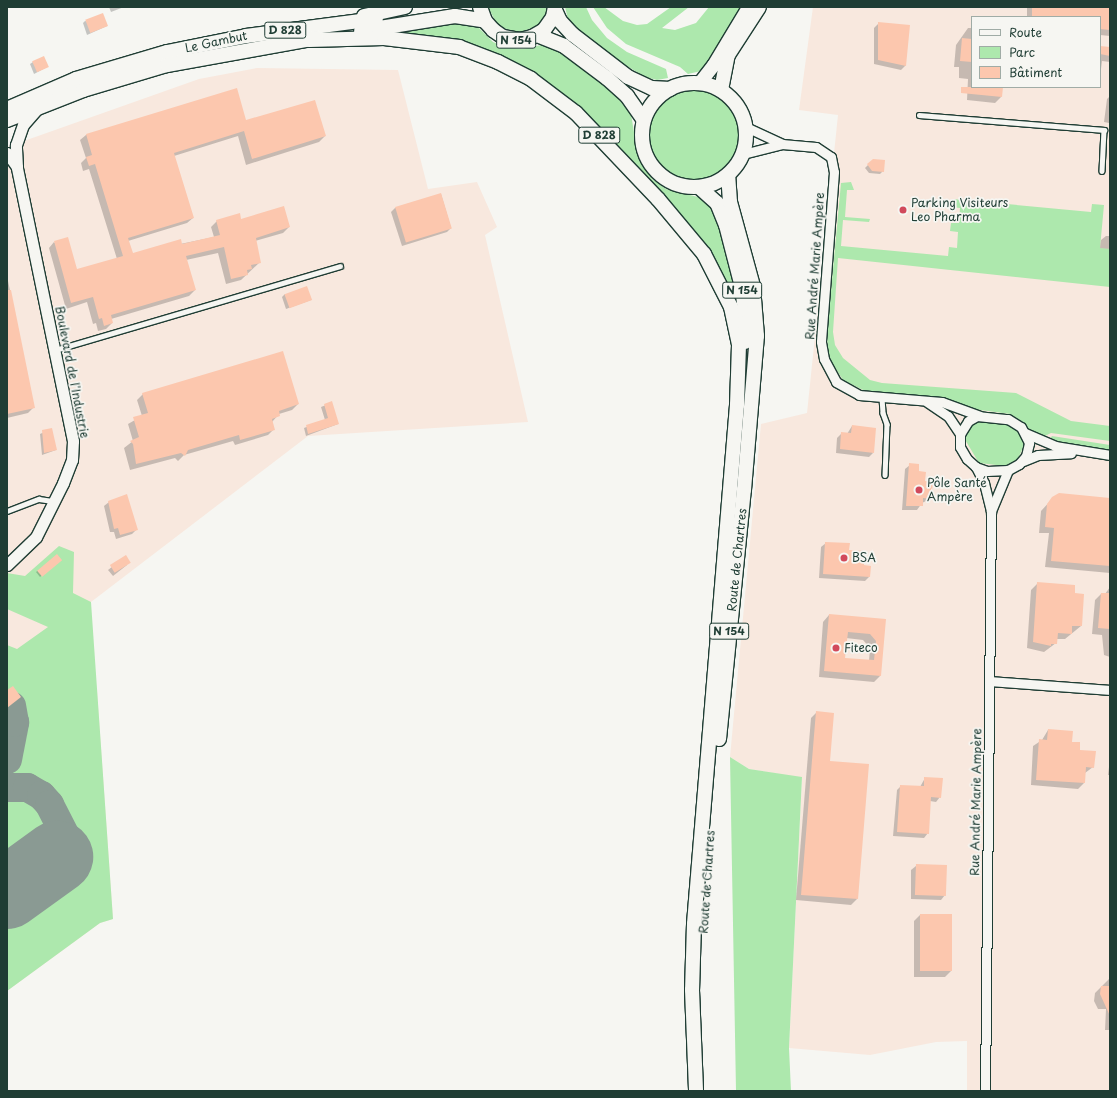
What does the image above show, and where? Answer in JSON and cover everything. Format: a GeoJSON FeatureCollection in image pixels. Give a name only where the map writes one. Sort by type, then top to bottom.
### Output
{"type":"FeatureCollection","features":[{"type":"Feature","properties":{"kind":"main road"},"geometry":{"type":"LineString","coordinates":[[287,30],[405,7]]}},
{"type":"Feature","properties":{"kind":"main road","name":"Le Gambut"},"geometry":{"type":"LineString","coordinates":[[7,109],[76,80],[167,52],[287,30],[458,7]]}},
{"type":"Feature","properties":{"kind":"main road","name":"N 154"},"geometry":{"type":"LineString","coordinates":[[480,7],[485,21],[497,34],[508,39],[520,40],[537,35],[549,24],[555,9]]}},
{"type":"Feature","properties":{"kind":"main road"},"geometry":{"type":"LineString","coordinates":[[699,83],[713,65],[748,7]]}},
{"type":"Feature","properties":{"kind":"main road"},"geometry":{"type":"LineString","coordinates":[[721,90],[728,56],[759,7]]}},
{"type":"Feature","properties":{"kind":"main road","name":"N 154"},"geometry":{"type":"LineString","coordinates":[[555,9],[560,21],[572,34],[628,77],[652,88],[670,89]]}},
{"type":"Feature","properties":{"kind":"main road","name":"D 828"},"geometry":{"type":"LineString","coordinates":[[309,40],[455,16],[485,21]]}},
{"type":"Feature","properties":{"kind":"main road","name":"N 154"},"geometry":{"type":"LineString","coordinates":[[537,35],[556,41],[607,78],[632,101],[644,120]]}},
{"type":"Feature","properties":{"kind":"main road","name":"D 828"},"geometry":{"type":"LineString","coordinates":[[309,40],[384,38],[459,47],[498,62],[531,79],[576,113],[658,199],[712,267],[731,307],[737,332],[737,405]]}},
{"type":"Feature","properties":{"kind":"main road","name":"Le Gambut"},"geometry":{"type":"LineString","coordinates":[[7,120],[83,90],[168,65],[309,40]]}},
{"type":"Feature","properties":{"kind":"main road"},"geometry":{"type":"LineString","coordinates":[[699,83],[721,90],[738,106],[746,128],[743,154],[728,175],[714,183],[699,187],[674,183],[654,168],[643,146],[644,120],[656,98],[670,89],[684,84],[699,83]]}},
{"type":"Feature","properties":{"kind":"main road","name":"Route de Chartres"},"geometry":{"type":"LineString","coordinates":[[705,1091],[700,983],[704,910],[757,336],[753,286],[730,202],[728,175]]}},
{"type":"Feature","properties":{"kind":"main road","name":"N 154"},"geometry":{"type":"LineString","coordinates":[[696,1091],[692,990],[694,932],[737,405],[746,335],[742,287],[722,212],[717,203],[699,187]]}},
{"type":"Feature","properties":{"kind":"street"},"geometry":{"type":"LineString","coordinates":[[17,167],[16,145],[23,125],[38,107]]}},
{"type":"Feature","properties":{"kind":"street","name":"Rue André Marie Ampère"},"geometry":{"type":"LineString","coordinates":[[746,128],[782,144]]}},
{"type":"Feature","properties":{"kind":"street","name":"Rue André Marie Ampère"},"geometry":{"type":"LineString","coordinates":[[743,154],[782,144],[816,146],[831,157],[834,172],[821,351],[831,376],[843,387],[858,395],[948,403],[980,416]]}},
{"type":"Feature","properties":{"kind":"street"},"geometry":{"type":"LineString","coordinates":[[7,153],[17,167]]}},
{"type":"Feature","properties":{"kind":"street","name":"Boulevard de l'Industrie"},"geometry":{"type":"LineString","coordinates":[[7,565],[36,537],[72,460],[74,441],[17,167]]}},
{"type":"Feature","properties":{"kind":"street"},"geometry":{"type":"LineString","coordinates":[[926,401],[948,416],[960,434],[962,451],[976,467],[987,471],[1008,470],[1022,461],[1045,454],[1086,452]]}},
{"type":"Feature","properties":{"kind":"street"},"geometry":{"type":"LineString","coordinates":[[960,434],[968,421],[980,416],[1008,419],[1018,424],[1026,433],[1045,443],[1086,452],[1110,455]]}},
{"type":"Feature","properties":{"kind":"street"},"geometry":{"type":"LineString","coordinates":[[1022,461],[1028,446],[1026,433]]}},
{"type":"Feature","properties":{"kind":"street","name":"Rue André Marie Ampère"},"geometry":{"type":"LineString","coordinates":[[976,467],[984,483],[991,512],[985,1091]]}},
{"type":"Feature","properties":{"kind":"street","name":"Rue André Marie Ampère"},"geometry":{"type":"LineString","coordinates":[[991,512],[1008,470]]}},
{"type":"Feature","properties":{"kind":"street"},"geometry":{"type":"LineString","coordinates":[[990,681],[1110,690]]}},
{"type":"Feature","properties":{"kind":"lane"},"geometry":{"type":"LineString","coordinates":[[919,115],[1104,130],[1102,171]]}},
{"type":"Feature","properties":{"kind":"lane"},"geometry":{"type":"LineString","coordinates":[[55,350],[340,266]]}},
{"type":"Feature","properties":{"kind":"lane"},"geometry":{"type":"LineString","coordinates":[[882,398],[883,413],[887,424],[885,475]]}},
{"type":"Feature","properties":{"kind":"lane"},"geometry":{"type":"LineString","coordinates":[[7,511],[40,499],[54,501]]}},
{"type":"Feature","properties":{"kind":"shaded area"},"geometry":{"type":"Polygon","coordinates":[[[813,7],[1110,7],[1110,1091],[967,1091],[967,1041],[936,1042],[870,1055],[789,1048],[802,778],[749,769],[730,757],[761,424],[807,413],[838,115],[799,110],[813,7]]]}},
{"type":"Feature","properties":{"kind":"shaded area"},"geometry":{"type":"Polygon","coordinates":[[[257,68],[398,70],[428,189],[477,182],[497,227],[485,235],[528,422],[308,436],[91,602],[49,627],[97,691],[113,919],[100,923],[7,991],[7,147],[199,79],[257,68]]]}},
{"type":"Feature","properties":{"kind":"green space"},"geometry":{"type":"Polygon","coordinates":[[[488,7],[548,7],[544,18],[537,26],[518,33],[498,26],[488,7]]]}},
{"type":"Feature","properties":{"kind":"green space"},"geometry":{"type":"Polygon","coordinates":[[[565,7],[586,7],[592,20],[607,38],[627,52],[666,69],[668,78],[657,80],[645,77],[617,60],[574,26],[568,19],[565,7]]]}},
{"type":"Feature","properties":{"kind":"green space"},"geometry":{"type":"Polygon","coordinates":[[[593,7],[604,7],[623,21],[637,25],[647,24],[671,7],[689,7],[662,28],[675,30],[696,23],[709,7],[742,7],[701,71],[688,74],[680,67],[626,44],[607,28],[593,7]]]}},
{"type":"Feature","properties":{"kind":"green space"},"geometry":{"type":"Polygon","coordinates":[[[456,20],[476,25],[493,42],[505,47],[522,49],[541,45],[554,48],[613,92],[631,114],[638,156],[652,179],[666,189],[702,198],[715,207],[741,311],[726,285],[573,103],[535,75],[443,39],[401,33],[398,30],[456,20]]]}},
{"type":"Feature","properties":{"kind":"green space"},"geometry":{"type":"Polygon","coordinates":[[[694,89],[712,92],[727,102],[737,117],[740,135],[737,153],[727,168],[712,178],[694,181],[676,178],[661,168],[651,153],[648,135],[651,117],[661,102],[676,92],[694,89]]]}},
{"type":"Feature","properties":{"kind":"green space"},"geometry":{"type":"Polygon","coordinates":[[[851,182],[854,190],[847,190],[845,217],[870,219],[869,222],[843,220],[841,246],[948,256],[949,247],[957,248],[958,232],[950,231],[951,223],[959,223],[960,208],[952,207],[953,199],[1091,212],[1092,204],[1104,205],[1100,248],[1110,249],[1110,287],[838,258],[833,332],[835,345],[843,358],[870,380],[882,383],[1016,393],[1071,421],[1110,426],[1110,441],[1051,433],[1043,437],[1033,433],[1023,422],[1010,414],[973,409],[942,398],[867,392],[843,380],[828,357],[827,334],[841,183],[851,182]]]}},
{"type":"Feature","properties":{"kind":"green space"},"geometry":{"type":"Polygon","coordinates":[[[978,421],[1009,424],[1019,430],[1024,445],[1018,459],[1005,466],[979,463],[964,438],[969,428],[978,421]]]}},
{"type":"Feature","properties":{"kind":"green space"},"geometry":{"type":"Polygon","coordinates":[[[1052,436],[1110,445],[1110,450],[1078,447],[1049,440],[1052,436]]]}},
{"type":"Feature","properties":{"kind":"green space"},"geometry":{"type":"Polygon","coordinates":[[[59,546],[74,552],[73,593],[91,602],[113,919],[100,923],[7,991],[7,645],[17,649],[48,627],[7,609],[7,573],[25,576],[59,546]]]}},
{"type":"Feature","properties":{"kind":"green space"},"geometry":{"type":"Polygon","coordinates":[[[730,757],[749,769],[802,777],[789,1048],[791,1091],[736,1091],[730,757]]]}},
{"type":"Feature","properties":{"kind":"building"},"geometry":{"type":"Polygon","coordinates":[[[1032,7],[1110,7],[1110,30],[1101,29],[1101,16],[1032,16],[1032,7]]]}},
{"type":"Feature","properties":{"kind":"building"},"geometry":{"type":"Polygon","coordinates":[[[103,13],[108,26],[90,33],[85,20],[103,13]]]}},
{"type":"Feature","properties":{"kind":"building"},"geometry":{"type":"Polygon","coordinates":[[[878,22],[910,25],[906,66],[878,60],[878,22]]]}},
{"type":"Feature","properties":{"kind":"building"},"geometry":{"type":"Polygon","coordinates":[[[962,38],[971,39],[971,62],[960,61],[962,38]]]}},
{"type":"Feature","properties":{"kind":"building"},"geometry":{"type":"Polygon","coordinates":[[[1101,46],[1110,47],[1110,56],[1101,54],[1101,46]]]}},
{"type":"Feature","properties":{"kind":"building"},"geometry":{"type":"Polygon","coordinates":[[[44,56],[49,67],[37,72],[32,61],[44,56]]]}},
{"type":"Feature","properties":{"kind":"building"},"geometry":{"type":"Polygon","coordinates":[[[961,87],[1003,88],[1002,97],[961,93],[961,87]]]}},
{"type":"Feature","properties":{"kind":"building"},"geometry":{"type":"Polygon","coordinates":[[[237,88],[246,120],[315,100],[326,136],[252,159],[244,131],[174,153],[194,218],[128,238],[133,253],[181,239],[182,244],[220,235],[216,220],[240,213],[241,219],[284,206],[290,227],[256,238],[261,263],[251,265],[252,269],[247,270],[248,275],[231,279],[224,247],[186,256],[196,290],[111,315],[113,323],[104,326],[102,318],[99,319],[93,297],[71,303],[54,241],[68,237],[77,269],[123,256],[95,164],[89,166],[86,157],[92,155],[86,134],[237,88]]]}},
{"type":"Feature","properties":{"kind":"building"},"geometry":{"type":"Polygon","coordinates":[[[873,159],[885,160],[884,172],[872,171],[867,164],[873,159]]]}},
{"type":"Feature","properties":{"kind":"building"},"geometry":{"type":"Polygon","coordinates":[[[441,193],[452,228],[406,242],[395,207],[441,193]]]}},
{"type":"Feature","properties":{"kind":"building"},"geometry":{"type":"Polygon","coordinates":[[[307,286],[312,300],[290,308],[284,294],[307,286]]]}},
{"type":"Feature","properties":{"kind":"building"},"geometry":{"type":"Polygon","coordinates":[[[7,290],[11,290],[35,408],[7,414],[7,290]]]}},
{"type":"Feature","properties":{"kind":"building"},"geometry":{"type":"Polygon","coordinates":[[[283,351],[299,404],[279,411],[280,416],[272,419],[275,430],[240,440],[239,435],[188,450],[185,456],[181,453],[136,464],[133,444],[130,441],[139,437],[133,417],[148,413],[142,393],[283,351]]]}},
{"type":"Feature","properties":{"kind":"building"},"geometry":{"type":"Polygon","coordinates":[[[332,401],[339,424],[308,434],[306,425],[328,418],[324,404],[332,401]]]}},
{"type":"Feature","properties":{"kind":"building"},"geometry":{"type":"Polygon","coordinates":[[[852,425],[876,428],[874,453],[840,449],[841,432],[851,433],[852,425]]]}},
{"type":"Feature","properties":{"kind":"building"},"geometry":{"type":"Polygon","coordinates":[[[52,428],[57,450],[44,453],[42,430],[52,428]]]}},
{"type":"Feature","properties":{"kind":"building","name":"Pôle Santé Ampère"},"geometry":{"type":"Polygon","coordinates":[[[909,463],[919,464],[919,471],[926,472],[925,481],[933,482],[931,499],[923,498],[923,506],[906,506],[909,463]]]}},
{"type":"Feature","properties":{"kind":"building"},"geometry":{"type":"Polygon","coordinates":[[[1059,493],[1110,498],[1110,566],[1051,561],[1054,528],[1045,527],[1047,504],[1052,497],[1059,493]]]}},
{"type":"Feature","properties":{"kind":"building"},"geometry":{"type":"Polygon","coordinates":[[[127,494],[138,530],[120,535],[118,528],[114,529],[108,501],[127,494]]]}},
{"type":"Feature","properties":{"kind":"building","name":"BSA"},"geometry":{"type":"Polygon","coordinates":[[[825,542],[850,543],[849,550],[865,551],[864,565],[871,566],[870,577],[823,574],[825,542]]]}},
{"type":"Feature","properties":{"kind":"building"},"geometry":{"type":"Polygon","coordinates":[[[57,554],[62,560],[42,577],[37,571],[57,554]]]}},
{"type":"Feature","properties":{"kind":"building"},"geometry":{"type":"Polygon","coordinates":[[[126,555],[131,563],[115,573],[110,565],[126,555]]]}},
{"type":"Feature","properties":{"kind":"building"},"geometry":{"type":"Polygon","coordinates":[[[1037,582],[1075,585],[1075,593],[1084,594],[1082,626],[1072,626],[1072,634],[1058,633],[1057,644],[1051,644],[1051,646],[1033,642],[1037,582]]]}},
{"type":"Feature","properties":{"kind":"building"},"geometry":{"type":"Polygon","coordinates":[[[1101,593],[1110,593],[1110,629],[1098,628],[1101,593]]]}},
{"type":"Feature","properties":{"kind":"building","name":"Fiteco"},"geometry":{"type":"Polygon","coordinates":[[[829,614],[886,619],[881,676],[824,671],[829,614]],[[848,632],[845,658],[874,660],[876,641],[870,634],[848,632]]]}},
{"type":"Feature","properties":{"kind":"building"},"geometry":{"type":"Polygon","coordinates":[[[13,686],[21,697],[7,708],[7,690],[13,686]]]}},
{"type":"Feature","properties":{"kind":"building"},"geometry":{"type":"Polygon","coordinates":[[[816,711],[834,713],[830,761],[869,764],[858,899],[801,895],[816,711]]]}},
{"type":"Feature","properties":{"kind":"building"},"geometry":{"type":"Polygon","coordinates":[[[1048,729],[1073,731],[1072,742],[1080,742],[1080,750],[1096,751],[1094,768],[1086,767],[1085,783],[1036,780],[1039,739],[1047,740],[1048,729]]]}},
{"type":"Feature","properties":{"kind":"building"},"geometry":{"type":"Polygon","coordinates":[[[924,777],[943,778],[941,798],[931,797],[929,834],[897,832],[900,785],[924,786],[924,777]]]}},
{"type":"Feature","properties":{"kind":"building"},"geometry":{"type":"Polygon","coordinates":[[[916,864],[947,865],[946,896],[915,895],[916,864]]]}},
{"type":"Feature","properties":{"kind":"building"},"geometry":{"type":"Polygon","coordinates":[[[920,914],[952,914],[952,971],[920,971],[920,914]]]}},
{"type":"Feature","properties":{"kind":"building"},"geometry":{"type":"Polygon","coordinates":[[[1101,986],[1110,986],[1110,1016],[1100,994],[1101,986]]]}},
{"type":"Feature","properties":{"kind":"taxiway"},"geometry":{"type":"LineString","coordinates":[[7,759],[14,722],[11,705]]}},
{"type":"Feature","properties":{"kind":"taxiway"},"geometry":{"type":"LineString","coordinates":[[7,787],[27,787],[41,795],[49,804],[66,838],[65,848],[57,857]]}},
{"type":"Feature","properties":{"kind":"runway"},"geometry":{"type":"LineString","coordinates":[[7,893],[57,857]]}},
{"type":"Feature","properties":{"kind":"place","name":"Parking Visiteurs Leo Pharma"},"geometry":{"type":"Point","coordinates":[903,210]}},
{"type":"Feature","properties":{"kind":"place","name":"Pôle Santé Ampère"},"geometry":{"type":"Point","coordinates":[919,490]}},
{"type":"Feature","properties":{"kind":"place","name":"BSA"},"geometry":{"type":"Point","coordinates":[844,558]}},
{"type":"Feature","properties":{"kind":"place","name":"Fiteco"},"geometry":{"type":"Point","coordinates":[836,648]}}]}
